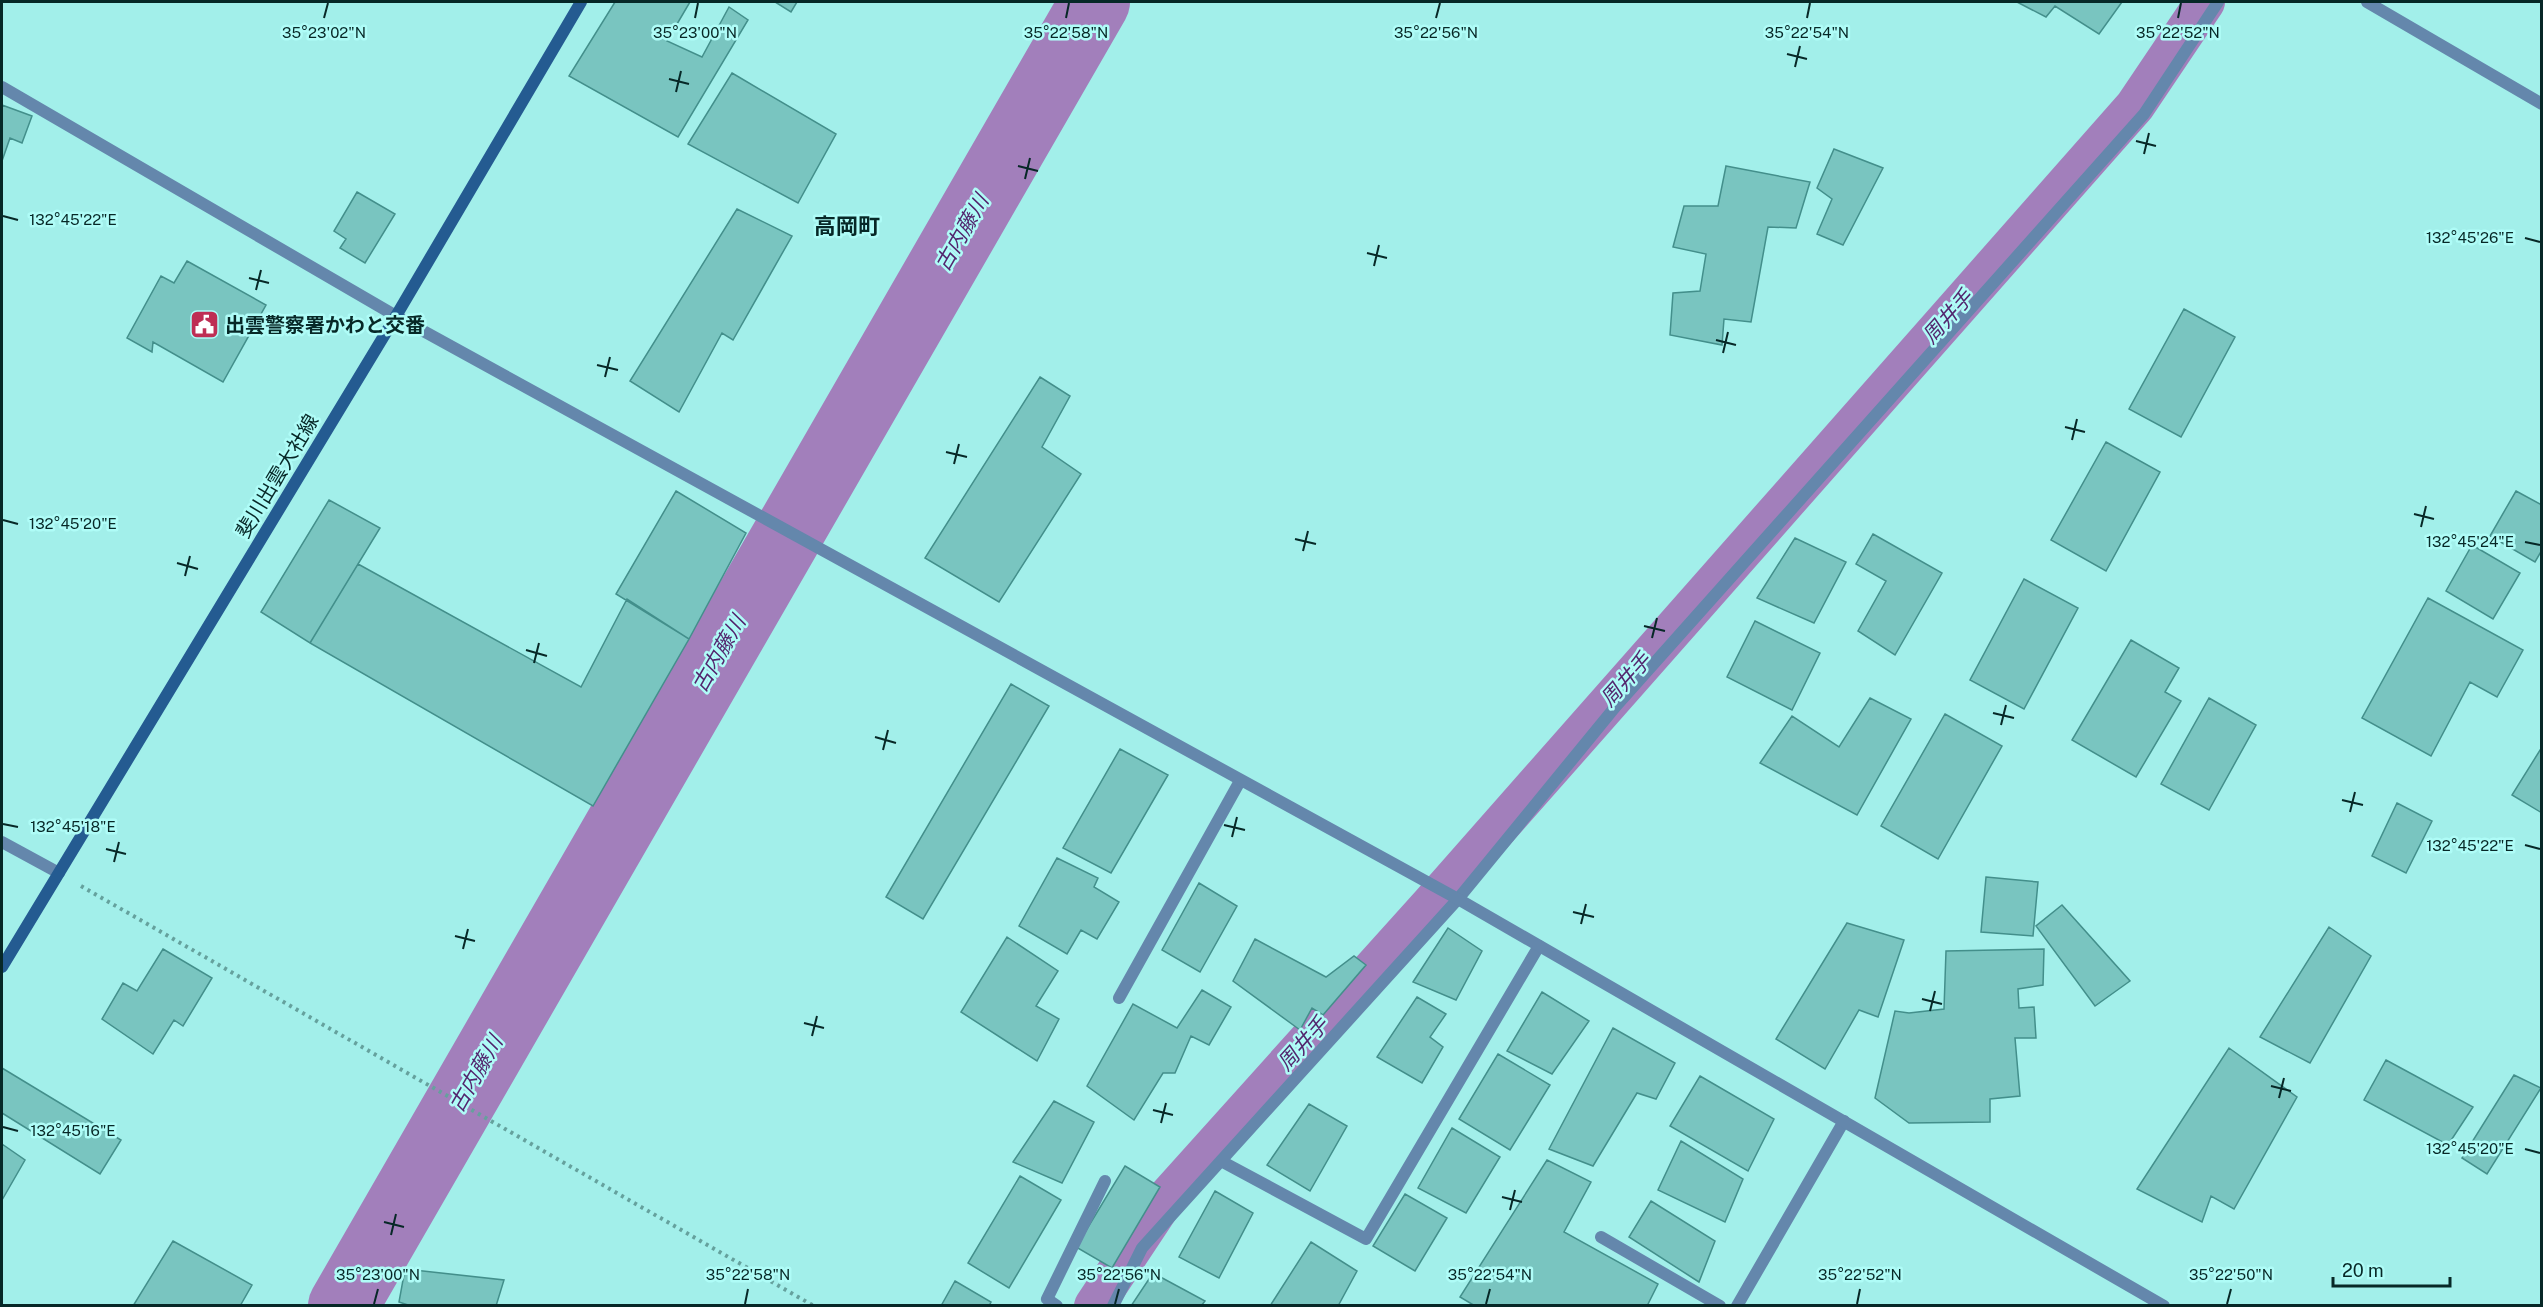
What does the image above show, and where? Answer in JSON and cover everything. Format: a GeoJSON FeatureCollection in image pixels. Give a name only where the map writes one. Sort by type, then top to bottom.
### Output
{"type":"FeatureCollection","features":[{"type":"Feature","properties":{"kind":"main road","name":"斐川出雲大社線"},"geometry":{"type":"LineString","coordinates":[[2,967],[396,316],[581,2]]}},
{"type":"Feature","properties":{"kind":"street"},"geometry":{"type":"LineString","coordinates":[[1113,1305],[1142,1248],[1458,900],[1616,706],[2144,114],[2218,2]]}},
{"type":"Feature","properties":{"kind":"street"},"geometry":{"type":"LineString","coordinates":[[2367,2],[2541,104]]}},
{"type":"Feature","properties":{"kind":"street"},"geometry":{"type":"LineString","coordinates":[[2,87],[396,316],[1458,900],[2164,1305]]}},
{"type":"Feature","properties":{"kind":"street"},"geometry":{"type":"LineString","coordinates":[[1119,998],[1240,781]]}},
{"type":"Feature","properties":{"kind":"street"},"geometry":{"type":"LineString","coordinates":[[2,842],[59,873]]}},
{"type":"Feature","properties":{"kind":"street"},"geometry":{"type":"LineString","coordinates":[[1221,1161],[1366,1239],[1539,946]]}},
{"type":"Feature","properties":{"kind":"street"},"geometry":{"type":"LineString","coordinates":[[1737,1305],[1844,1122]]}},
{"type":"Feature","properties":{"kind":"street"},"geometry":{"type":"LineString","coordinates":[[1057,1305],[1047,1299],[1105,1181]]}},
{"type":"Feature","properties":{"kind":"street"},"geometry":{"type":"LineString","coordinates":[[1601,1237],[1720,1305]]}},
{"type":"Feature","properties":{"kind":"path"},"geometry":{"type":"LineString","coordinates":[[59,873],[814,1305]]}},
{"type":"Feature","properties":{"kind":"building"},"geometry":{"type":"Polygon","coordinates":[[[615,2],[690,2],[667,41],[702,57],[729,7],[748,20],[678,137],[569,76],[615,2]]]}},
{"type":"Feature","properties":{"kind":"building"},"geometry":{"type":"Polygon","coordinates":[[[775,2],[797,2],[791,12],[775,2]]]}},
{"type":"Feature","properties":{"kind":"building"},"geometry":{"type":"Polygon","coordinates":[[[2017,2],[2122,2],[2099,34],[2055,6],[2046,17],[2017,2]]]}},
{"type":"Feature","properties":{"kind":"building"},"geometry":{"type":"Polygon","coordinates":[[[732,73],[836,134],[798,203],[688,144],[732,73]]]}},
{"type":"Feature","properties":{"kind":"building"},"geometry":{"type":"Polygon","coordinates":[[[2,105],[32,116],[22,143],[10,138],[2,161],[2,105]]]}},
{"type":"Feature","properties":{"kind":"building"},"geometry":{"type":"Polygon","coordinates":[[[1834,149],[1883,168],[1843,245],[1817,234],[1832,199],[1817,188],[1834,149]]]}},
{"type":"Feature","properties":{"kind":"building"},"geometry":{"type":"Polygon","coordinates":[[[1726,166],[1810,182],[1796,228],[1768,227],[1751,322],[1724,319],[1722,345],[1670,335],[1673,293],[1700,291],[1706,254],[1673,247],[1684,206],[1718,206],[1726,166]]]}},
{"type":"Feature","properties":{"kind":"building"},"geometry":{"type":"Polygon","coordinates":[[[357,192],[395,214],[365,263],[340,248],[346,239],[334,231],[357,192]]]}},
{"type":"Feature","properties":{"kind":"building"},"geometry":{"type":"Polygon","coordinates":[[[737,209],[792,236],[733,340],[722,333],[679,412],[630,381],[737,209]]]}},
{"type":"Feature","properties":{"kind":"building"},"geometry":{"type":"Polygon","coordinates":[[[187,261],[266,305],[223,382],[153,342],[152,352],[127,338],[161,276],[174,283],[187,261]]]}},
{"type":"Feature","properties":{"kind":"building"},"geometry":{"type":"Polygon","coordinates":[[[2184,309],[2235,337],[2181,437],[2129,409],[2184,309]]]}},
{"type":"Feature","properties":{"kind":"building"},"geometry":{"type":"Polygon","coordinates":[[[1040,377],[1070,396],[1042,447],[1081,474],[999,602],[925,558],[1040,377]]]}},
{"type":"Feature","properties":{"kind":"building"},"geometry":{"type":"Polygon","coordinates":[[[2106,442],[2160,472],[2106,571],[2051,540],[2106,442]]]}},
{"type":"Feature","properties":{"kind":"building"},"geometry":{"type":"Polygon","coordinates":[[[676,491],[746,533],[689,639],[616,594],[676,491]]]}},
{"type":"Feature","properties":{"kind":"building"},"geometry":{"type":"Polygon","coordinates":[[[2516,491],[2542,505],[2542,550],[2535,562],[2490,536],[2516,491]]]}},
{"type":"Feature","properties":{"kind":"building"},"geometry":{"type":"Polygon","coordinates":[[[329,500],[380,528],[310,643],[261,612],[329,500]]]}},
{"type":"Feature","properties":{"kind":"building"},"geometry":{"type":"Polygon","coordinates":[[[1873,534],[1942,573],[1895,655],[1858,631],[1886,581],[1856,564],[1873,534]]]}},
{"type":"Feature","properties":{"kind":"building"},"geometry":{"type":"Polygon","coordinates":[[[1795,538],[1846,562],[1814,623],[1757,598],[1795,538]]]}},
{"type":"Feature","properties":{"kind":"building"},"geometry":{"type":"Polygon","coordinates":[[[2472,545],[2520,573],[2493,619],[2446,591],[2472,545]]]}},
{"type":"Feature","properties":{"kind":"building"},"geometry":{"type":"Polygon","coordinates":[[[358,564],[581,687],[627,599],[689,639],[593,806],[310,643],[358,564]]]}},
{"type":"Feature","properties":{"kind":"building"},"geometry":{"type":"Polygon","coordinates":[[[2024,579],[2078,608],[2024,709],[1970,680],[2024,579]]]}},
{"type":"Feature","properties":{"kind":"building"},"geometry":{"type":"Polygon","coordinates":[[[2428,598],[2523,650],[2497,697],[2470,682],[2431,756],[2362,718],[2428,598]]]}},
{"type":"Feature","properties":{"kind":"building"},"geometry":{"type":"Polygon","coordinates":[[[1755,621],[1820,653],[1792,710],[1727,677],[1755,621]]]}},
{"type":"Feature","properties":{"kind":"building"},"geometry":{"type":"Polygon","coordinates":[[[2131,640],[2179,668],[2165,692],[2181,701],[2136,777],[2072,740],[2131,640]]]}},
{"type":"Feature","properties":{"kind":"building"},"geometry":{"type":"Polygon","coordinates":[[[1011,684],[1049,706],[923,919],[886,897],[1011,684]]]}},
{"type":"Feature","properties":{"kind":"building"},"geometry":{"type":"Polygon","coordinates":[[[1870,698],[1911,719],[1857,815],[1760,763],[1792,716],[1839,747],[1870,698]]]}},
{"type":"Feature","properties":{"kind":"building"},"geometry":{"type":"Polygon","coordinates":[[[2209,698],[2256,725],[2209,810],[2161,784],[2209,698]]]}},
{"type":"Feature","properties":{"kind":"building"},"geometry":{"type":"Polygon","coordinates":[[[1945,714],[2002,746],[1938,859],[1881,826],[1945,714]]]}},
{"type":"Feature","properties":{"kind":"building"},"geometry":{"type":"Polygon","coordinates":[[[2542,747],[2542,813],[2512,795],[2542,747]]]}},
{"type":"Feature","properties":{"kind":"building"},"geometry":{"type":"Polygon","coordinates":[[[1120,749],[1168,775],[1111,873],[1063,848],[1120,749]]]}},
{"type":"Feature","properties":{"kind":"building"},"geometry":{"type":"Polygon","coordinates":[[[2397,803],[2432,821],[2406,873],[2372,856],[2397,803]]]}},
{"type":"Feature","properties":{"kind":"building"},"geometry":{"type":"Polygon","coordinates":[[[1057,858],[1098,878],[1094,887],[1119,902],[1097,939],[1081,930],[1067,954],[1019,926],[1057,858]]]}},
{"type":"Feature","properties":{"kind":"building"},"geometry":{"type":"Polygon","coordinates":[[[1986,877],[2038,882],[2033,936],[1981,932],[1986,877]]]}},
{"type":"Feature","properties":{"kind":"building"},"geometry":{"type":"Polygon","coordinates":[[[1199,883],[1237,906],[1200,972],[1162,950],[1199,883]]]}},
{"type":"Feature","properties":{"kind":"building"},"geometry":{"type":"Polygon","coordinates":[[[2062,905],[2130,981],[2095,1006],[2036,926],[2062,905]]]}},
{"type":"Feature","properties":{"kind":"building"},"geometry":{"type":"Polygon","coordinates":[[[1847,923],[1904,940],[1878,1017],[1859,1010],[1825,1069],[1776,1039],[1847,923]]]}},
{"type":"Feature","properties":{"kind":"building"},"geometry":{"type":"Polygon","coordinates":[[[2329,927],[2371,956],[2310,1063],[2260,1037],[2329,927]]]}},
{"type":"Feature","properties":{"kind":"building"},"geometry":{"type":"Polygon","coordinates":[[[1448,928],[1482,951],[1456,1000],[1413,982],[1448,928]]]}},
{"type":"Feature","properties":{"kind":"building"},"geometry":{"type":"Polygon","coordinates":[[[1007,937],[1058,971],[1036,1006],[1059,1019],[1037,1061],[961,1012],[1007,937]]]}},
{"type":"Feature","properties":{"kind":"building"},"geometry":{"type":"Polygon","coordinates":[[[1255,939],[1326,977],[1354,956],[1366,965],[1323,1015],[1312,1008],[1300,1030],[1233,981],[1255,939]]]}},
{"type":"Feature","properties":{"kind":"building"},"geometry":{"type":"Polygon","coordinates":[[[163,949],[212,978],[183,1026],[174,1020],[153,1054],[102,1019],[123,983],[137,991],[163,949]]]}},
{"type":"Feature","properties":{"kind":"building"},"geometry":{"type":"Polygon","coordinates":[[[2044,949],[2043,985],[2018,989],[2019,1008],[2034,1007],[2036,1038],[2015,1038],[2020,1096],[1990,1099],[1990,1122],[1909,1123],[1875,1098],[1895,1011],[1909,1013],[1944,1009],[1946,951],[2044,949]]]}},
{"type":"Feature","properties":{"kind":"building"},"geometry":{"type":"Polygon","coordinates":[[[1202,990],[1231,1007],[1209,1045],[1191,1036],[1175,1073],[1163,1073],[1134,1120],[1087,1086],[1133,1004],[1177,1028],[1202,990]]]}},
{"type":"Feature","properties":{"kind":"building"},"geometry":{"type":"Polygon","coordinates":[[[1542,992],[1589,1021],[1552,1074],[1507,1051],[1542,992]]]}},
{"type":"Feature","properties":{"kind":"building"},"geometry":{"type":"Polygon","coordinates":[[[1417,997],[1446,1014],[1430,1037],[1443,1047],[1422,1083],[1377,1057],[1417,997]]]}},
{"type":"Feature","properties":{"kind":"building"},"geometry":{"type":"Polygon","coordinates":[[[1613,1028],[1675,1063],[1656,1099],[1637,1093],[1593,1166],[1549,1149],[1613,1028]]]}},
{"type":"Feature","properties":{"kind":"building"},"geometry":{"type":"Polygon","coordinates":[[[2229,1048],[2297,1097],[2234,1209],[2211,1196],[2202,1222],[2137,1189],[2229,1048]]]}},
{"type":"Feature","properties":{"kind":"building"},"geometry":{"type":"Polygon","coordinates":[[[1498,1054],[1550,1085],[1510,1150],[1459,1119],[1498,1054]]]}},
{"type":"Feature","properties":{"kind":"building"},"geometry":{"type":"Polygon","coordinates":[[[2386,1060],[2473,1107],[2448,1145],[2364,1100],[2386,1060]]]}},
{"type":"Feature","properties":{"kind":"building"},"geometry":{"type":"Polygon","coordinates":[[[2,1068],[121,1140],[100,1174],[2,1113],[2,1068]]]}},
{"type":"Feature","properties":{"kind":"building"},"geometry":{"type":"Polygon","coordinates":[[[2514,1075],[2541,1088],[2487,1174],[2462,1158],[2514,1075]]]}},
{"type":"Feature","properties":{"kind":"building"},"geometry":{"type":"Polygon","coordinates":[[[1700,1076],[1774,1119],[1748,1171],[1670,1126],[1700,1076]]]}},
{"type":"Feature","properties":{"kind":"building"},"geometry":{"type":"Polygon","coordinates":[[[1054,1101],[1094,1122],[1062,1183],[1013,1162],[1054,1101]]]}},
{"type":"Feature","properties":{"kind":"building"},"geometry":{"type":"Polygon","coordinates":[[[1309,1104],[1347,1126],[1310,1191],[1267,1165],[1309,1104]]]}},
{"type":"Feature","properties":{"kind":"building"},"geometry":{"type":"Polygon","coordinates":[[[1452,1128],[1500,1157],[1466,1213],[1418,1188],[1452,1128]]]}},
{"type":"Feature","properties":{"kind":"building"},"geometry":{"type":"Polygon","coordinates":[[[1681,1141],[1743,1179],[1725,1222],[1658,1190],[1681,1141]]]}},
{"type":"Feature","properties":{"kind":"building"},"geometry":{"type":"Polygon","coordinates":[[[2,1144],[25,1160],[2,1200],[2,1144]]]}},
{"type":"Feature","properties":{"kind":"building"},"geometry":{"type":"Polygon","coordinates":[[[1547,1160],[1591,1182],[1564,1232],[1658,1284],[1647,1306],[1475,1306],[1460,1297],[1547,1160]]]}},
{"type":"Feature","properties":{"kind":"building"},"geometry":{"type":"Polygon","coordinates":[[[1125,1166],[1160,1187],[1112,1268],[1076,1247],[1125,1166]]]}},
{"type":"Feature","properties":{"kind":"building"},"geometry":{"type":"Polygon","coordinates":[[[1020,1176],[1061,1200],[1009,1288],[968,1263],[1020,1176]]]}},
{"type":"Feature","properties":{"kind":"building"},"geometry":{"type":"Polygon","coordinates":[[[1215,1191],[1253,1213],[1219,1278],[1179,1257],[1215,1191]]]}},
{"type":"Feature","properties":{"kind":"building"},"geometry":{"type":"Polygon","coordinates":[[[1405,1194],[1447,1218],[1415,1271],[1373,1246],[1405,1194]]]}},
{"type":"Feature","properties":{"kind":"building"},"geometry":{"type":"Polygon","coordinates":[[[1651,1201],[1715,1241],[1699,1282],[1629,1237],[1651,1201]]]}},
{"type":"Feature","properties":{"kind":"building"},"geometry":{"type":"Polygon","coordinates":[[[173,1241],[252,1285],[240,1306],[133,1306],[173,1241]]]}},
{"type":"Feature","properties":{"kind":"building"},"geometry":{"type":"Polygon","coordinates":[[[1311,1242],[1357,1271],[1338,1306],[1270,1306],[1311,1242]]]}},
{"type":"Feature","properties":{"kind":"building"},"geometry":{"type":"Polygon","coordinates":[[[405,1269],[504,1280],[496,1306],[411,1306],[399,1302],[405,1269]]]}},
{"type":"Feature","properties":{"kind":"building"},"geometry":{"type":"Polygon","coordinates":[[[1153,1273],[1205,1301],[1201,1306],[1131,1306],[1153,1273]]]}},
{"type":"Feature","properties":{"kind":"building"},"geometry":{"type":"Polygon","coordinates":[[[955,1281],[991,1302],[989,1306],[941,1306],[955,1281]]]}},
{"type":"Feature","properties":{"kind":"waterway","name":"古内藤川"},"geometry":{"type":"LineString","coordinates":[[343,1306],[1095,2]]}},
{"type":"Feature","properties":{"kind":"waterway","name":"周井手"},"geometry":{"type":"LineString","coordinates":[[1094,1306],[1163,1202],[1431,904],[2135,106],[2205,2]]}},
{"type":"Feature","properties":{"kind":"place","name":"出雲警察署かわと交番"},"geometry":{"type":"Point","coordinates":[204,325]}},
{"type":"Feature","properties":{"kind":"district","name":"高岡町"},"geometry":{"type":"Point","coordinates":[847,226]}}]}
